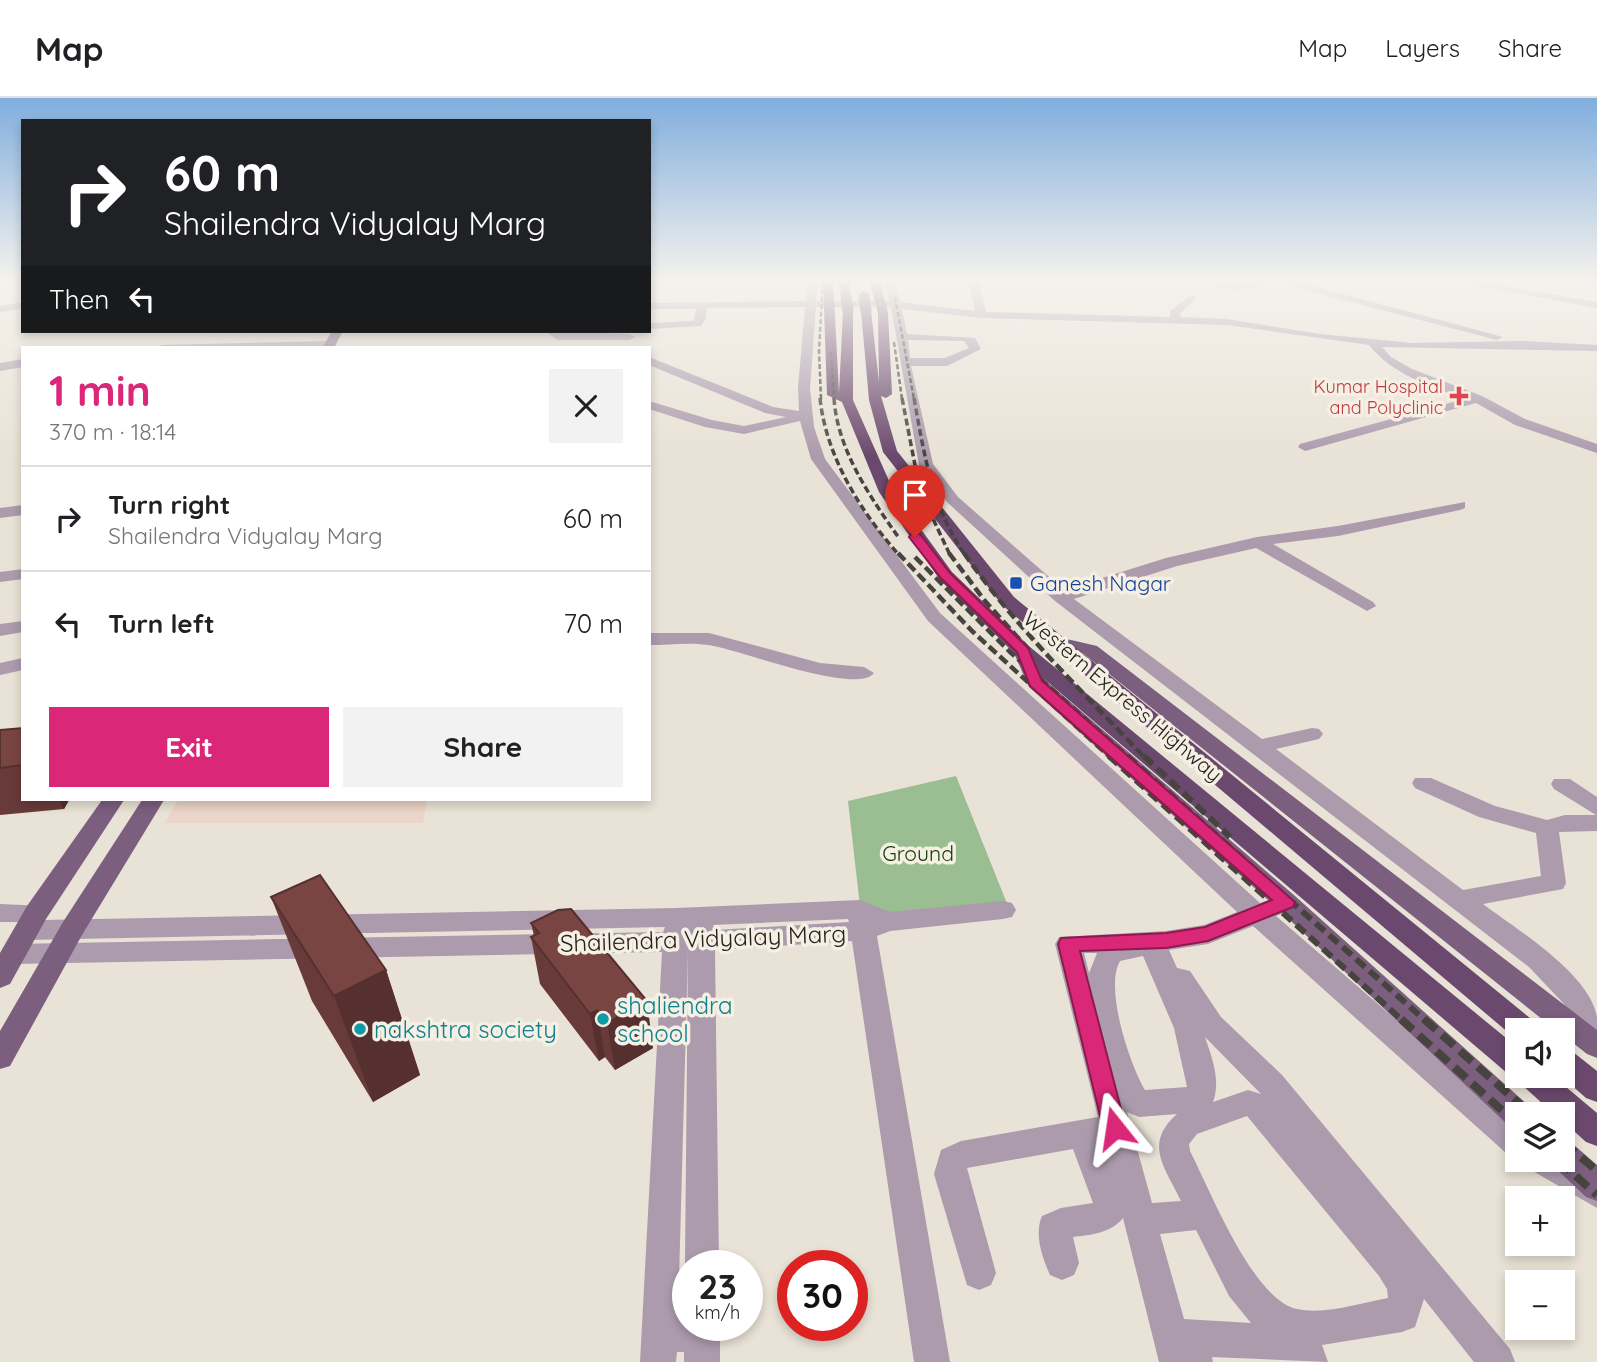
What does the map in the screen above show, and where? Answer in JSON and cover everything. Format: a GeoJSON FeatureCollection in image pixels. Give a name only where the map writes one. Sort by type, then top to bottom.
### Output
{"type":"FeatureCollection","features":[{"type":"Feature","properties":{"kind":"highway"},"geometry":{"type":"LineString","coordinates":[[825,338],[833,395],[847,400]]}},
{"type":"Feature","properties":{"kind":"highway","name":"Western Express Highway"},"geometry":{"type":"LineString","coordinates":[[848,338],[847,400],[887,492],[915,537],[946,576],[1023,651],[1505,1054]]}},
{"type":"Feature","properties":{"kind":"highway","name":"Western Express Highway"},"geometry":{"type":"LineString","coordinates":[[869,338],[875,400],[890,452],[1009,601],[1510,1018]]}},
{"type":"Feature","properties":{"kind":"highway"},"geometry":{"type":"LineString","coordinates":[[875,400],[888,393],[888,338]]}},
{"type":"Feature","properties":{"kind":"highway"},"geometry":{"type":"LineString","coordinates":[[1575,1071],[1597,1089]]}},
{"type":"Feature","properties":{"kind":"highway"},"geometry":{"type":"LineString","coordinates":[[1546,1088],[1597,1132]]}},
{"type":"Feature","properties":{"kind":"main road"},"geometry":{"type":"LineString","coordinates":[[1058,643],[1090,650],[1595,1045]]}},
{"type":"Feature","properties":{"kind":"main road"},"geometry":{"type":"LineString","coordinates":[[1023,651],[1036,683],[1286,902],[1505,1103]]}},
{"type":"Feature","properties":{"kind":"main road"},"geometry":{"type":"LineString","coordinates":[[6,966],[32,921],[112,801]]}},
{"type":"Feature","properties":{"kind":"main road"},"geometry":{"type":"LineString","coordinates":[[0,1057],[72,929],[152,801]]}},
{"type":"Feature","properties":{"kind":"main road"},"geometry":{"type":"LineString","coordinates":[[1575,1166],[1597,1186]]}},
{"type":"Feature","properties":{"kind":"street"},"geometry":{"type":"LineString","coordinates":[[594,338],[630,339]]}},
{"type":"Feature","properties":{"kind":"street"},"geometry":{"type":"LineString","coordinates":[[813,338],[804,388],[806,416],[818,459],[934,617],[1256,914],[1505,1132]]}},
{"type":"Feature","properties":{"kind":"street"},"geometry":{"type":"LineString","coordinates":[[902,338],[904,362],[926,465],[953,500],[1060,597],[1538,960],[1576,998],[1595,1045]]}},
{"type":"Feature","properties":{"kind":"street"},"geometry":{"type":"LineString","coordinates":[[904,362],[947,362],[975,349],[971,340],[964,338]]}},
{"type":"Feature","properties":{"kind":"street"},"geometry":{"type":"LineString","coordinates":[[1338,338],[1431,347],[1523,344],[1597,348]]}},
{"type":"Feature","properties":{"kind":"street"},"geometry":{"type":"LineString","coordinates":[[1500,338],[1523,344]]}},
{"type":"Feature","properties":{"kind":"street"},"geometry":{"type":"LineString","coordinates":[[1373,343],[1387,360],[1408,372],[1477,400],[1520,422],[1597,449]]}},
{"type":"Feature","properties":{"kind":"street"},"geometry":{"type":"LineString","coordinates":[[651,362],[770,410],[806,416]]}},
{"type":"Feature","properties":{"kind":"street"},"geometry":{"type":"LineString","coordinates":[[0,367],[21,363]]}},
{"type":"Feature","properties":{"kind":"street"},"geometry":{"type":"LineString","coordinates":[[1305,447],[1477,400]]}},
{"type":"Feature","properties":{"kind":"street"},"geometry":{"type":"LineString","coordinates":[[651,406],[710,424],[744,430],[806,416]]}},
{"type":"Feature","properties":{"kind":"street"},"geometry":{"type":"LineString","coordinates":[[1060,597],[1172,562],[1257,542],[1393,521],[1460,505]]}},
{"type":"Feature","properties":{"kind":"street"},"geometry":{"type":"LineString","coordinates":[[0,513],[21,510]]}},
{"type":"Feature","properties":{"kind":"street"},"geometry":{"type":"LineString","coordinates":[[1257,542],[1367,606]]}},
{"type":"Feature","properties":{"kind":"street"},"geometry":{"type":"LineString","coordinates":[[0,565],[21,563]]}},
{"type":"Feature","properties":{"kind":"street"},"geometry":{"type":"LineString","coordinates":[[0,577],[21,574]]}},
{"type":"Feature","properties":{"kind":"street"},"geometry":{"type":"LineString","coordinates":[[0,630],[21,626]]}},
{"type":"Feature","properties":{"kind":"street"},"geometry":{"type":"LineString","coordinates":[[651,639],[709,639],[819,669],[864,673]]}},
{"type":"Feature","properties":{"kind":"street"},"geometry":{"type":"LineString","coordinates":[[0,669],[21,664]]}},
{"type":"Feature","properties":{"kind":"street"},"geometry":{"type":"LineString","coordinates":[[1258,747],[1312,734]]}},
{"type":"Feature","properties":{"kind":"street"},"geometry":{"type":"LineString","coordinates":[[1423,783],[1488,812],[1547,828],[1565,823],[1597,823]]}},
{"type":"Feature","properties":{"kind":"street"},"geometry":{"type":"LineString","coordinates":[[1562,784],[1597,808]]}},
{"type":"Feature","properties":{"kind":"street"},"geometry":{"type":"LineString","coordinates":[[1461,900],[1554,883],[1547,828]]}},
{"type":"Feature","properties":{"kind":"street"},"geometry":{"type":"LineString","coordinates":[[1286,902],[1208,934],[1176,939],[1068,944],[1107,1062],[1132,1098],[1139,1104],[1199,1099],[1202,1095],[1202,1076],[1158,954],[1149,945],[1118,950],[1108,956],[1105,963],[1103,1006],[1107,1062],[1115,1128],[1139,1220],[1183,1349],[1286,1343],[1307,1353],[1310,1362]]}},
{"type":"Feature","properties":{"kind":"street","name":"Shailendra Vidyalay Marg"},"geometry":{"type":"LineString","coordinates":[[6,966],[58,953],[871,921],[1003,910]]}},
{"type":"Feature","properties":{"kind":"street","name":"Shailendra Vidyalay Marg"},"geometry":{"type":"LineString","coordinates":[[0,913],[72,929],[689,929]]}},
{"type":"Feature","properties":{"kind":"street"},"geometry":{"type":"LineString","coordinates":[[871,921],[932,1362]]}},
{"type":"Feature","properties":{"kind":"street"},"geometry":{"type":"LineString","coordinates":[[689,929],[701,1250]]}},
{"type":"Feature","properties":{"kind":"street"},"geometry":{"type":"LineString","coordinates":[[689,929],[658,1347],[702,1341]]}},
{"type":"Feature","properties":{"kind":"street"},"geometry":{"type":"LineString","coordinates":[[1180,978],[1211,1025],[1270,1084],[1497,1362]]}},
{"type":"Feature","properties":{"kind":"street"},"geometry":{"type":"LineString","coordinates":[[1248,1103],[1256,1105],[1391,1264],[1404,1283],[1407,1304],[1402,1314],[1304,1328],[1279,1323],[1255,1304],[1205,1214],[1174,1153],[1173,1140],[1186,1125],[1248,1103]]}},
{"type":"Feature","properties":{"kind":"street"},"geometry":{"type":"LineString","coordinates":[[979,1273],[950,1174],[953,1160],[961,1154],[1115,1128]]}},
{"type":"Feature","properties":{"kind":"street"},"geometry":{"type":"LineString","coordinates":[[1062,1263],[1054,1227],[1064,1222],[1101,1218],[1111,1208],[1083,1133]]}},
{"type":"Feature","properties":{"kind":"street"},"geometry":{"type":"LineString","coordinates":[[1562,1172],[1597,1193]]}},
{"type":"Feature","properties":{"kind":"street"},"geometry":{"type":"LineString","coordinates":[[1139,1220],[1205,1214]]}},
{"type":"Feature","properties":{"kind":"shaded area"},"geometry":{"type":"Polygon","coordinates":[[[177,801],[427,801],[423,823],[165,823],[177,801]]]}},
{"type":"Feature","properties":{"kind":"green space","name":"Ground"},"geometry":{"type":"Polygon","coordinates":[[[956,776],[1008,906],[862,924],[848,801],[956,776]]]}},
{"type":"Feature","properties":{"kind":"building"},"geometry":{"type":"Polygon","coordinates":[[[21,728],[21,765],[0,768],[0,730],[21,728]]]}},
{"type":"Feature","properties":{"kind":"building"},"geometry":{"type":"Polygon","coordinates":[[[320,875],[386,970],[334,996],[271,897],[320,875]]]}},
{"type":"Feature","properties":{"kind":"building"},"geometry":{"type":"Polygon","coordinates":[[[571,909],[647,1001],[607,1023],[597,1010],[590,1014],[531,937],[539,933],[531,923],[558,910],[571,909]]]}},
{"type":"Feature","properties":{"kind":"railway"},"geometry":{"type":"LineString","coordinates":[[820,338],[821,399]]}},
{"type":"Feature","properties":{"kind":"railway"},"geometry":{"type":"LineString","coordinates":[[903,338],[914,399]]}},
{"type":"Feature","properties":{"kind":"railway"},"geometry":{"type":"LineString","coordinates":[[894,342],[902,399]]}},
{"type":"Feature","properties":{"kind":"railway"},"geometry":{"type":"LineString","coordinates":[[831,352],[834,399]]}},
{"type":"Feature","properties":{"kind":"railway"},"geometry":{"type":"LineString","coordinates":[[820,398],[830,441],[848,482],[871,521],[899,555]]}},
{"type":"Feature","properties":{"kind":"railway"},"geometry":{"type":"LineString","coordinates":[[834,398],[836,417],[848,454],[866,489],[899,538]]}},
{"type":"Feature","properties":{"kind":"railway"},"geometry":{"type":"LineString","coordinates":[[902,398],[920,491],[949,553]]}},
{"type":"Feature","properties":{"kind":"railway"},"geometry":{"type":"LineString","coordinates":[[914,398],[937,499],[965,555]]}},
{"type":"Feature","properties":{"kind":"railway"},"geometry":{"type":"LineString","coordinates":[[898,553],[972,631],[1111,758]]}},
{"type":"Feature","properties":{"kind":"railway"},"geometry":{"type":"LineString","coordinates":[[949,553],[985,601],[1029,650]]}},
{"type":"Feature","properties":{"kind":"railway"},"geometry":{"type":"LineString","coordinates":[[964,553],[1028,633],[1145,758]]}},
{"type":"Feature","properties":{"kind":"railway"},"geometry":{"type":"LineString","coordinates":[[915,557],[1010,652],[1129,758]]}},
{"type":"Feature","properties":{"kind":"railway"},"geometry":{"type":"LineString","coordinates":[[1109,756],[1403,1021]]}},
{"type":"Feature","properties":{"kind":"railway"},"geometry":{"type":"LineString","coordinates":[[1127,756],[1426,1021]]}},
{"type":"Feature","properties":{"kind":"railway"},"geometry":{"type":"LineString","coordinates":[[1144,756],[1230,837]]}},
{"type":"Feature","properties":{"kind":"railway"},"geometry":{"type":"LineString","coordinates":[[1401,1019],[1505,1113]]}},
{"type":"Feature","properties":{"kind":"railway"},"geometry":{"type":"LineString","coordinates":[[1424,1019],[1517,1102]]}},
{"type":"Feature","properties":{"kind":"railway"},"geometry":{"type":"LineString","coordinates":[[1575,1152],[1597,1171]]}},
{"type":"Feature","properties":{"kind":"railway"},"geometry":{"type":"LineString","coordinates":[[1571,1172],[1597,1195]]}},
{"type":"Feature","properties":{"kind":"place","name":"Kumar Hospital and Polyclinic"},"geometry":{"type":"Point","coordinates":[1459,396]}},
{"type":"Feature","properties":{"kind":"place","name":"Ganesh Nagar"},"geometry":{"type":"Point","coordinates":[1016,583]}},
{"type":"Feature","properties":{"kind":"place","name":"shaliendra school"},"geometry":{"type":"Point","coordinates":[603,1019]}},
{"type":"Feature","properties":{"kind":"place","name":"nakshtra society"},"geometry":{"type":"Point","coordinates":[360,1029]}},
{"type":"Feature","properties":{"kind":"route"},"geometry":{"type":"LineString","coordinates":[[915,537],[946,576],[1023,651],[1036,683],[1286,902],[1208,934],[1166,941],[1068,944],[1115,1128]]}}]}
